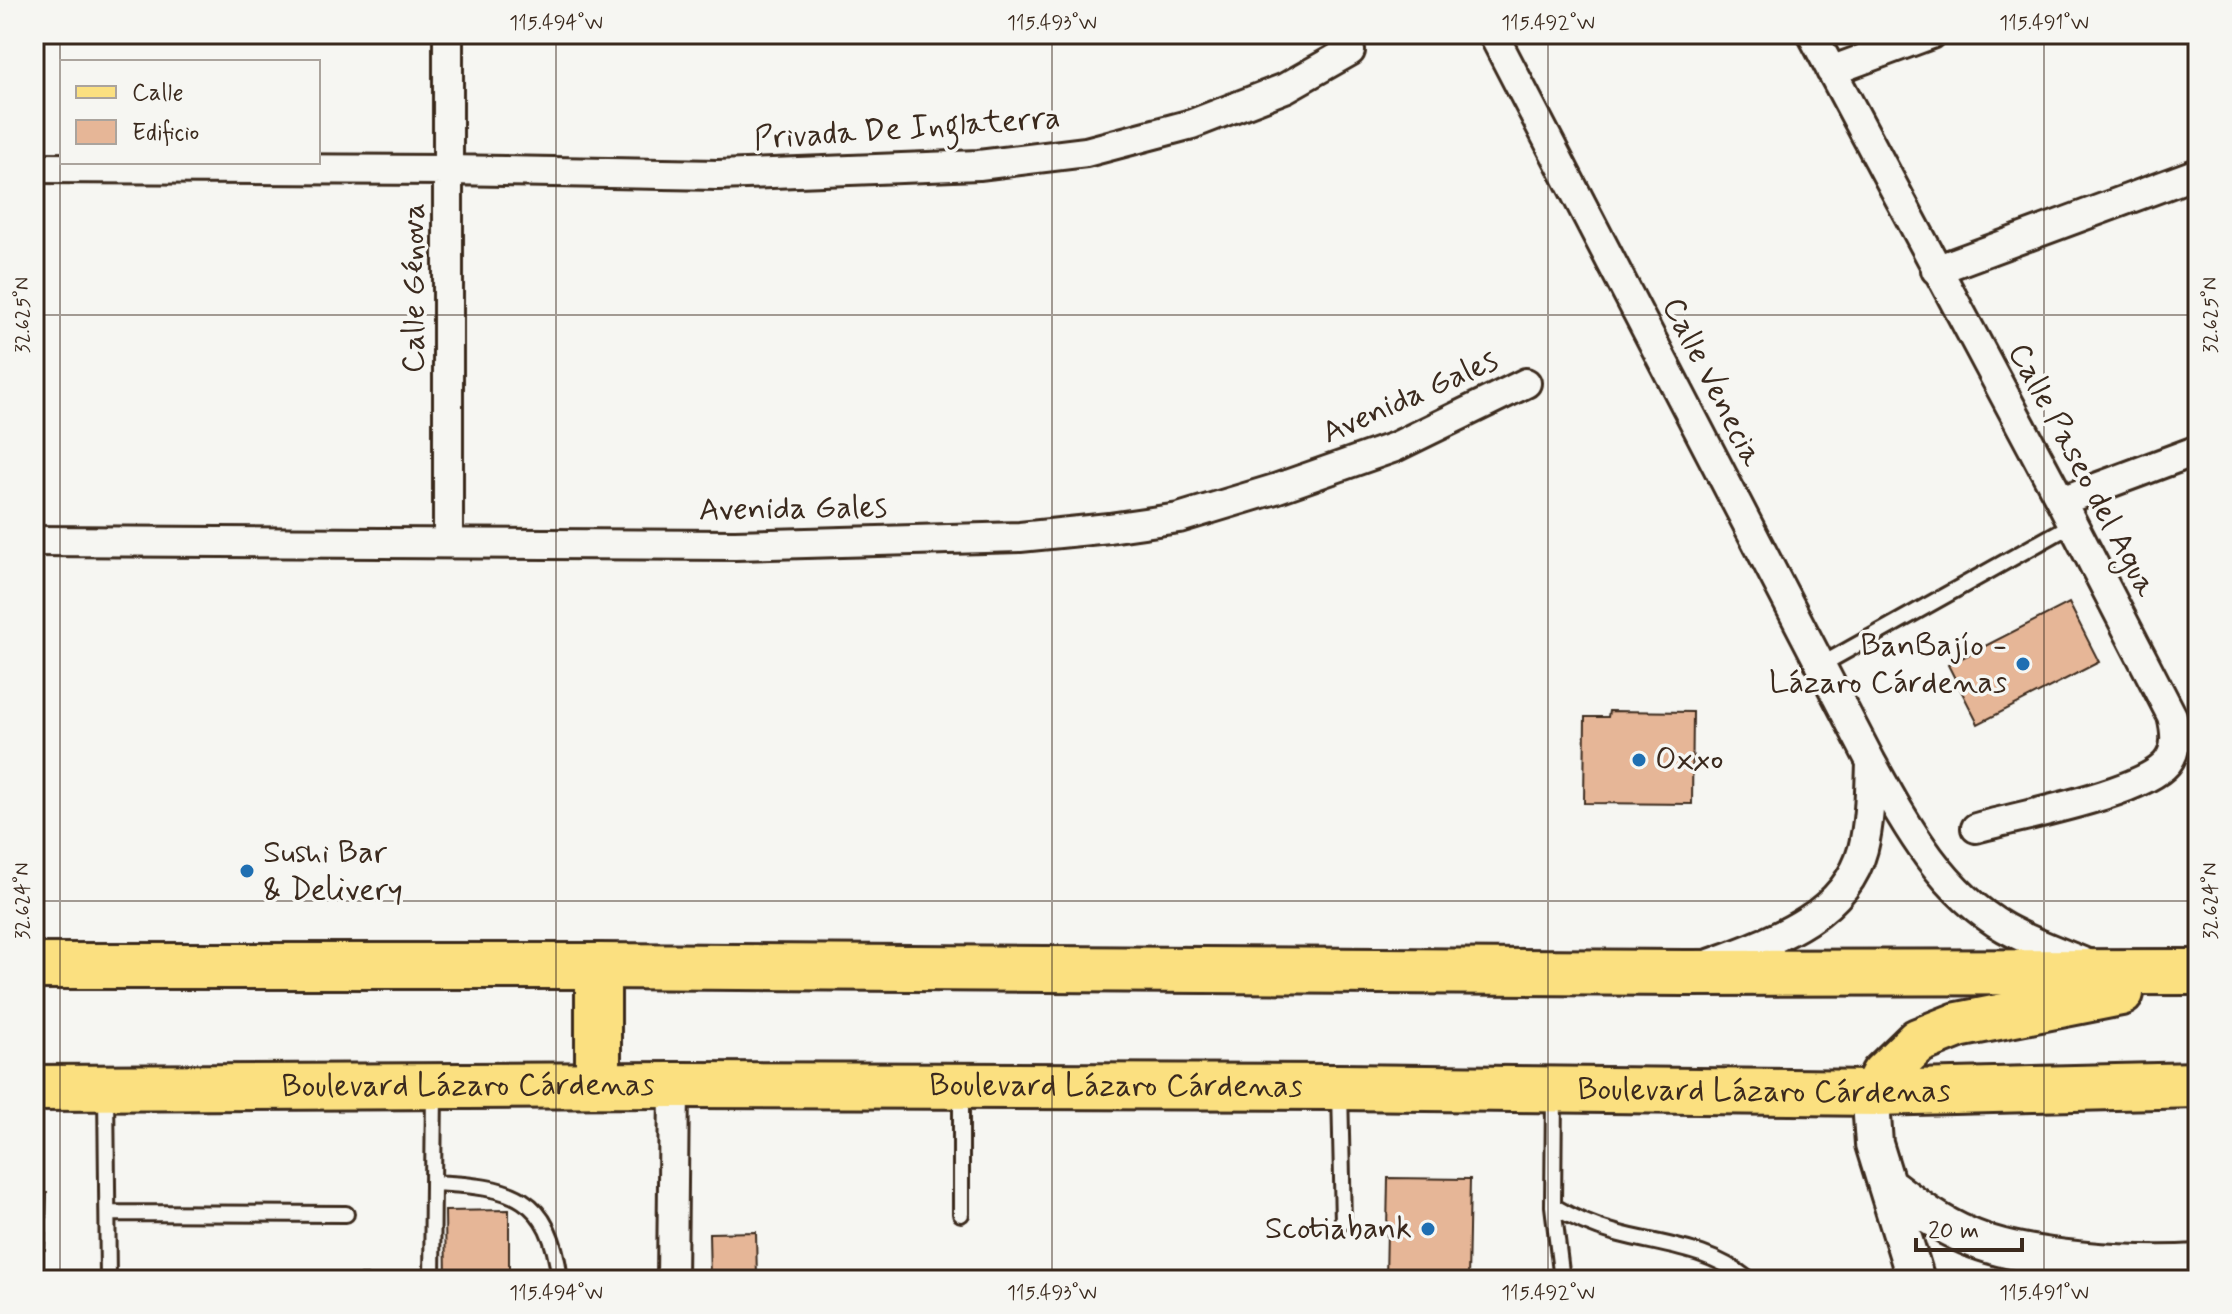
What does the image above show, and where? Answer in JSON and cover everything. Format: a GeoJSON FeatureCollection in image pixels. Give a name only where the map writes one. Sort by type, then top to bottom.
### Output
{"type":"FeatureCollection","features":[{"type":"Feature","properties":{"kind":"main road"},"geometry":{"type":"LineString","coordinates":[[34,966],[1685,973],[2198,972]]}},
{"type":"Feature","properties":{"kind":"main road"},"geometry":{"type":"LineString","coordinates":[[598,966],[598,1085]]}},
{"type":"Feature","properties":{"kind":"main road"},"geometry":{"type":"LineString","coordinates":[[1874,1093],[1883,1075],[1918,1041],[1958,1025],[2198,980]]}},
{"type":"Feature","properties":{"kind":"main road","name":"Boulevard Lázaro Cárdenas"},"geometry":{"type":"LineString","coordinates":[[34,1088],[674,1085],[1554,1088],[1874,1093],[2198,1085]]}},
{"type":"Feature","properties":{"kind":"street","name":"Calle Génova"},"geometry":{"type":"LineString","coordinates":[[448,34],[448,542]]}},
{"type":"Feature","properties":{"kind":"street","name":"Calle Venecia"},"geometry":{"type":"LineString","coordinates":[[1493,34],[1871,762],[1926,854],[1952,887],[1980,911],[2005,927],[2109,973]]}},
{"type":"Feature","properties":{"kind":"street","name":"Calle Paseo del Agua"},"geometry":{"type":"LineString","coordinates":[[1812,34],[2172,716],[2176,737],[2174,750],[2166,764],[2149,777],[2125,787],[1976,828]]}},
{"type":"Feature","properties":{"kind":"street"},"geometry":{"type":"LineString","coordinates":[[1831,71],[1931,34]]}},
{"type":"Feature","properties":{"kind":"street","name":"Privada De Inglaterra"},"geometry":{"type":"LineString","coordinates":[[34,168],[718,175],[979,165],[1086,152],[1205,119],[1285,88],[1350,51]]}},
{"type":"Feature","properties":{"kind":"street"},"geometry":{"type":"LineString","coordinates":[[1936,270],[2198,173]]}},
{"type":"Feature","properties":{"kind":"street","name":"Avenida Gales"},"geometry":{"type":"LineString","coordinates":[[34,541],[735,545],[895,543],[1020,537],[1179,518],[1275,489],[1395,447],[1526,383]]}},
{"type":"Feature","properties":{"kind":"street"},"geometry":{"type":"LineString","coordinates":[[2067,512],[2198,450]]}},
{"type":"Feature","properties":{"kind":"street"},"geometry":{"type":"LineString","coordinates":[[1685,973],[1784,934],[1826,907],[1848,882],[1862,852],[1871,762]]}},
{"type":"Feature","properties":{"kind":"street"},"geometry":{"type":"LineString","coordinates":[[672,1280],[674,1085]]}},
{"type":"Feature","properties":{"kind":"street"},"geometry":{"type":"LineString","coordinates":[[1874,1093],[1874,1144],[1890,1187],[1916,1280]]}},
{"type":"Feature","properties":{"kind":"street"},"geometry":{"type":"LineString","coordinates":[[1890,1187],[1933,1220],[1970,1238],[2094,1270],[2142,1264],[2198,1263]]}},
{"type":"Feature","properties":{"kind":"lane"},"geometry":{"type":"LineString","coordinates":[[1821,665],[2067,512]]}},
{"type":"Feature","properties":{"kind":"lane"},"geometry":{"type":"LineString","coordinates":[[432,1280],[434,1086]]}},
{"type":"Feature","properties":{"kind":"lane"},"geometry":{"type":"LineString","coordinates":[[961,1087],[961,1214]]}},
{"type":"Feature","properties":{"kind":"lane"},"geometry":{"type":"LineString","coordinates":[[1339,1087],[1343,1222]]}},
{"type":"Feature","properties":{"kind":"lane"},"geometry":{"type":"LineString","coordinates":[[106,1088],[108,1280]]}},
{"type":"Feature","properties":{"kind":"lane"},"geometry":{"type":"LineString","coordinates":[[1554,1088],[1553,1206],[1562,1280]]}},
{"type":"Feature","properties":{"kind":"lane"},"geometry":{"type":"LineString","coordinates":[[434,1183],[491,1188],[514,1195],[532,1207],[546,1223],[557,1253],[560,1280]]}},
{"type":"Feature","properties":{"kind":"lane"},"geometry":{"type":"LineString","coordinates":[[1553,1206],[1615,1233],[1696,1250],[1730,1265],[1749,1280]]}},
{"type":"Feature","properties":{"kind":"lane"},"geometry":{"type":"LineString","coordinates":[[108,1213],[346,1214]]}},
{"type":"Feature","properties":{"kind":"building","name":"BanBajío - Lázaro Cárdenas"},"geometry":{"type":"Polygon","coordinates":[[[2069,603],[2099,662],[1978,724],[1948,665],[2069,603]]]}},
{"type":"Feature","properties":{"kind":"building","name":"Oxxo"},"geometry":{"type":"Polygon","coordinates":[[[1609,711],[1693,712],[1692,804],[1584,803],[1585,717],[1608,717],[1609,711]]]}},
{"type":"Feature","properties":{"kind":"building","name":"Scotiabank"},"geometry":{"type":"Polygon","coordinates":[[[1388,1178],[1470,1179],[1468,1280],[1386,1280],[1388,1178]]]}},
{"type":"Feature","properties":{"kind":"building"},"geometry":{"type":"Polygon","coordinates":[[[34,1193],[47,1193],[45,1250],[34,1249],[34,1193]]]}},
{"type":"Feature","properties":{"kind":"building"},"geometry":{"type":"Polygon","coordinates":[[[509,1210],[509,1280],[446,1280],[445,1211],[509,1210]]]}},
{"type":"Feature","properties":{"kind":"building"},"geometry":{"type":"Polygon","coordinates":[[[756,1232],[757,1280],[710,1280],[709,1233],[756,1232]]]}},
{"type":"Feature","properties":{"kind":"building"},"geometry":{"type":"Polygon","coordinates":[[[176,1275],[367,1275],[367,1280],[171,1280],[176,1275]]]}},
{"type":"Feature","properties":{"kind":"place","name":"BanBajío - Lázaro Cárdenas"},"geometry":{"type":"Point","coordinates":[2023,664]}},
{"type":"Feature","properties":{"kind":"place","name":"Oxxo"},"geometry":{"type":"Point","coordinates":[1639,760]}},
{"type":"Feature","properties":{"kind":"place","name":"Sushi Bar & Delivery"},"geometry":{"type":"Point","coordinates":[247,871]}},
{"type":"Feature","properties":{"kind":"place","name":"Scotiabank"},"geometry":{"type":"Point","coordinates":[1428,1229]}}]}
